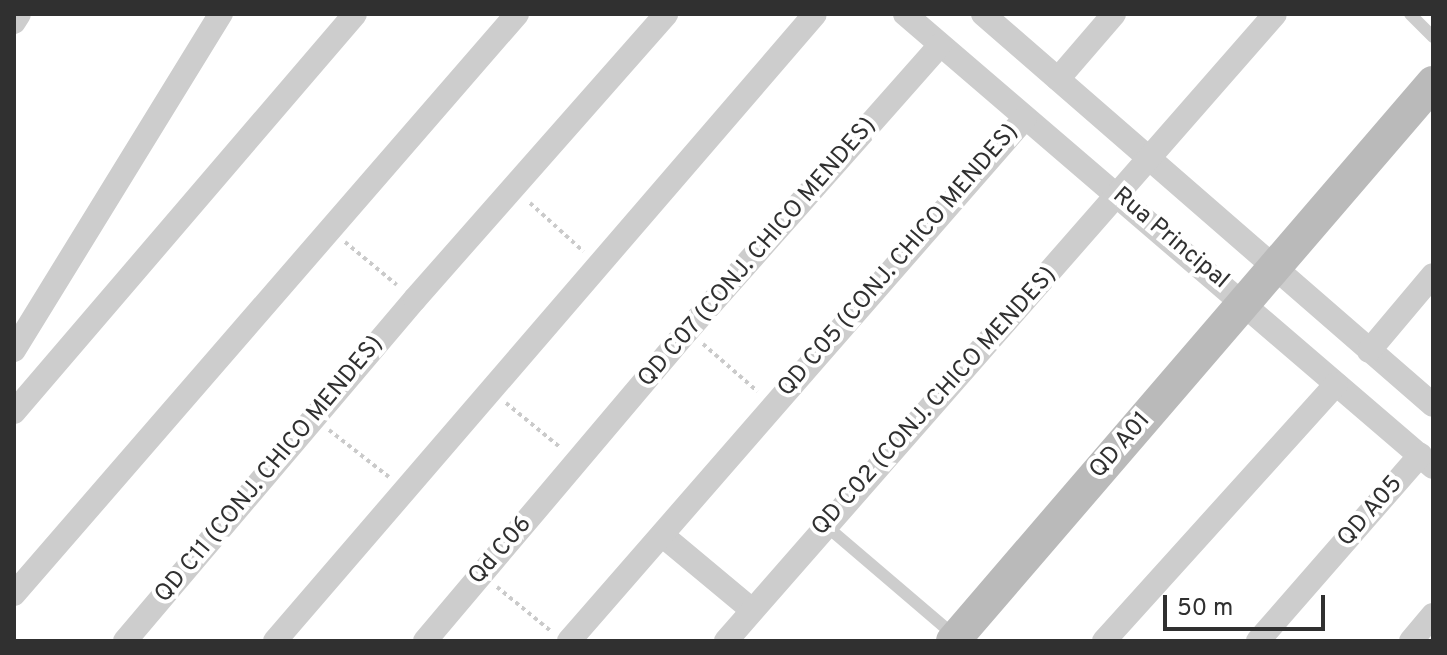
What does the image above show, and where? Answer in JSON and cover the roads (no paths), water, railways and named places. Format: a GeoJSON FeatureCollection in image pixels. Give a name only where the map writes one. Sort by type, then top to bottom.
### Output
{"type":"FeatureCollection","features":[{"type":"Feature","properties":{"kind":"street"},"geometry":{"type":"LineString","coordinates":[[14,22],[19,14]]}},
{"type":"Feature","properties":{"kind":"street"},"geometry":{"type":"LineString","coordinates":[[14,350],[221,14]]}},
{"type":"Feature","properties":{"kind":"street"},"geometry":{"type":"LineString","coordinates":[[14,594],[517,14]]}},
{"type":"Feature","properties":{"kind":"street","name":"QD C11 (CONJ. CHICO MENDES)"},"geometry":{"type":"LineString","coordinates":[[125,641],[415,299],[666,14]]}},
{"type":"Feature","properties":{"kind":"street"},"geometry":{"type":"LineString","coordinates":[[275,641],[403,488],[815,14]]}},
{"type":"Feature","properties":{"kind":"street","name":"Rua Principal"},"geometry":{"type":"LineString","coordinates":[[905,14],[1426,461]]}},
{"type":"Feature","properties":{"kind":"street","name":"Rua Principal"},"geometry":{"type":"LineString","coordinates":[[983,14],[1433,405]]}},
{"type":"Feature","properties":{"kind":"street"},"geometry":{"type":"LineString","coordinates":[[1058,79],[1114,14]]}},
{"type":"Feature","properties":{"kind":"street","name":"QD C02 (CONJ. CHICO MENDES)"},"geometry":{"type":"LineString","coordinates":[[726,641],[825,525],[1119,196],[1275,14]]}},
{"type":"Feature","properties":{"kind":"street"},"geometry":{"type":"LineString","coordinates":[[14,412],[136,274],[349,21]]}},
{"type":"Feature","properties":{"kind":"street","name":"QD C07 (CONJ. CHICO MENDES)"},"geometry":{"type":"LineString","coordinates":[[578,462],[688,330],[940,45]]}},
{"type":"Feature","properties":{"kind":"street","name":"QD A01"},"geometry":{"type":"LineString","coordinates":[[955,639],[1433,83]]}},
{"type":"Feature","properties":{"kind":"street","name":"QD C05 (CONJ. CHICO MENDES)"},"geometry":{"type":"LineString","coordinates":[[566,641],[1025,118]]}},
{"type":"Feature","properties":{"kind":"street"},"geometry":{"type":"LineString","coordinates":[[1369,351],[1433,275]]}},
{"type":"Feature","properties":{"kind":"street"},"geometry":{"type":"LineString","coordinates":[[1104,641],[1336,384]]}},
{"type":"Feature","properties":{"kind":"street","name":"QD A05"},"geometry":{"type":"LineString","coordinates":[[1258,641],[1426,461]]}},
{"type":"Feature","properties":{"kind":"street","name":"Qd C06"},"geometry":{"type":"LineString","coordinates":[[425,641],[578,462]]}},
{"type":"Feature","properties":{"kind":"street"},"geometry":{"type":"LineString","coordinates":[[662,535],[752,610]]}},
{"type":"Feature","properties":{"kind":"street"},"geometry":{"type":"LineString","coordinates":[[1411,641],[1433,615]]}},
{"type":"Feature","properties":{"kind":"lane"},"geometry":{"type":"LineString","coordinates":[[1410,14],[1433,37]]}},
{"type":"Feature","properties":{"kind":"lane"},"geometry":{"type":"LineString","coordinates":[[825,525],[955,639]]}}]}
